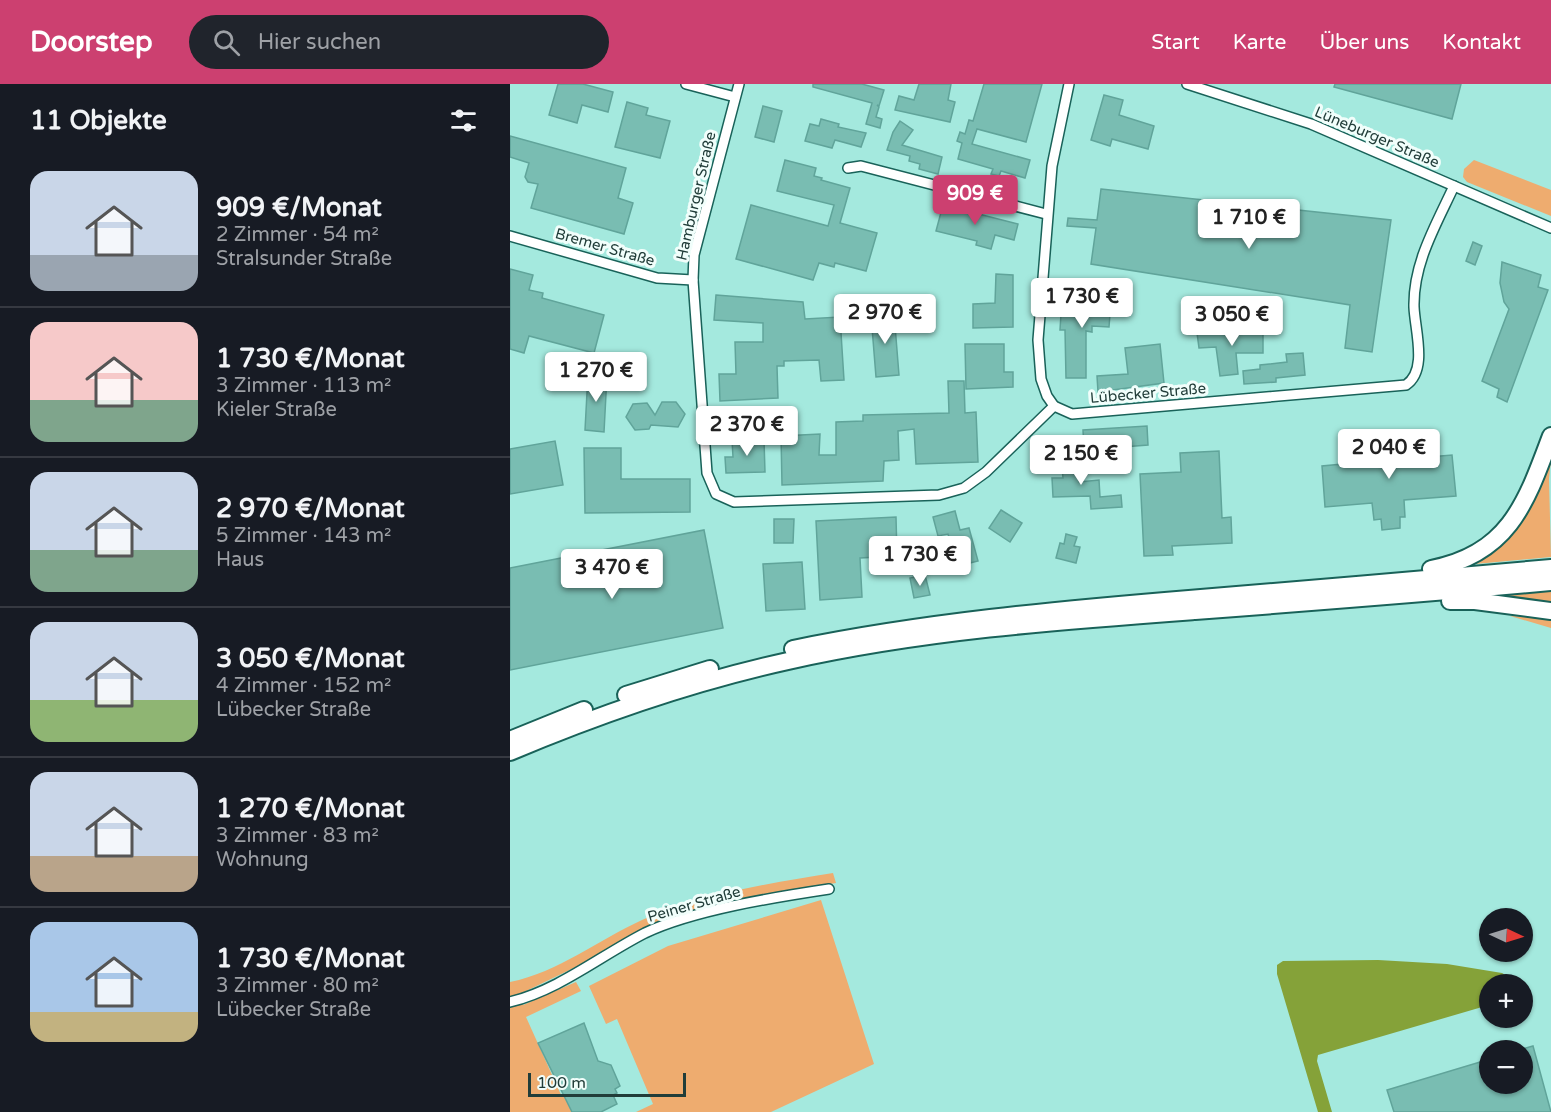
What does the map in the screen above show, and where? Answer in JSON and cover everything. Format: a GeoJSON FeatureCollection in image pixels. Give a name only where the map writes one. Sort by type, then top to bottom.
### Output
{"type":"FeatureCollection","features":[{"type":"Feature","properties":{"kind":"highway"},"geometry":{"type":"LineString","coordinates":[[1332,587],[1353,577],[1454,565],[1483,550],[1496,540],[1518,515],[1551,436]]}},
{"type":"Feature","properties":{"kind":"highway"},"geometry":{"type":"LineString","coordinates":[[510,740],[665,682],[765,655],[866,633],[1081,608],[1551,568]]}},
{"type":"Feature","properties":{"kind":"highway"},"geometry":{"type":"LineString","coordinates":[[510,752],[600,716],[679,690],[790,661],[870,646],[1071,620],[1551,582]]}},
{"type":"Feature","properties":{"kind":"highway"},"geometry":{"type":"LineString","coordinates":[[1418,594],[1433,601],[1475,601],[1551,611]]}},
{"type":"Feature","properties":{"kind":"street"},"geometry":{"type":"LineString","coordinates":[[686,84],[735,97]]}},
{"type":"Feature","properties":{"kind":"street","name":"Hamburger Straße"},"geometry":{"type":"LineString","coordinates":[[739,84],[694,255],[693,280],[706,473],[716,494],[734,502],[915,498],[939,495],[964,488],[986,472],[1054,406]]}},
{"type":"Feature","properties":{"kind":"street"},"geometry":{"type":"LineString","coordinates":[[1054,406],[1047,396],[1041,379],[1038,340],[1046,214],[1052,166],[1069,84]]}},
{"type":"Feature","properties":{"kind":"street","name":"Lüneburger Straße"},"geometry":{"type":"LineString","coordinates":[[1187,84],[1311,124],[1551,228]]}},
{"type":"Feature","properties":{"kind":"street"},"geometry":{"type":"LineString","coordinates":[[848,168],[861,166],[1046,214]]}},
{"type":"Feature","properties":{"kind":"street","name":"Lübecker Straße"},"geometry":{"type":"LineString","coordinates":[[1054,406],[1072,414],[1406,385],[1414,380],[1418,369],[1414,305],[1420,260],[1454,186]]}},
{"type":"Feature","properties":{"kind":"street","name":"Bremer Straße"},"geometry":{"type":"LineString","coordinates":[[510,236],[657,278],[693,280]]}},
{"type":"Feature","properties":{"kind":"street","name":"Peiner Straße"},"geometry":{"type":"LineString","coordinates":[[510,1002],[538,992],[646,933],[667,925],[753,903],[829,889]]}},
{"type":"Feature","properties":{"kind":"shaded area"},"geometry":{"type":"Polygon","coordinates":[[[1474,160],[1551,190],[1551,216],[1467,182],[1463,177],[1464,169],[1474,160]]]}},
{"type":"Feature","properties":{"kind":"shaded area"},"geometry":{"type":"Polygon","coordinates":[[[1551,459],[1549,479],[1551,557],[1465,565],[1482,556],[1551,459]]]}},
{"type":"Feature","properties":{"kind":"shaded area"},"geometry":{"type":"Polygon","coordinates":[[[1551,590],[1551,605],[1501,595],[1551,590]]]}},
{"type":"Feature","properties":{"kind":"shaded area"},"geometry":{"type":"Polygon","coordinates":[[[1510,616],[1551,618],[1551,628],[1510,616]]]}},
{"type":"Feature","properties":{"kind":"shaded area"},"geometry":{"type":"Polygon","coordinates":[[[833,873],[836,883],[791,890],[699,911],[645,928],[586,962],[520,994],[523,1005],[576,982],[581,991],[526,1017],[562,1097],[565,1097],[572,1112],[510,1112],[510,982],[545,971],[642,920],[687,903],[711,896],[833,873]]]}},
{"type":"Feature","properties":{"kind":"shaded area"},"geometry":{"type":"Polygon","coordinates":[[[821,900],[874,1064],[771,1112],[636,1112],[653,1104],[617,1019],[606,1024],[589,986],[668,946],[821,900]]]}},
{"type":"Feature","properties":{"kind":"shaded area"},"geometry":{"type":"Polygon","coordinates":[[[1378,960],[1447,964],[1504,974],[1479,974],[1479,1008],[1318,1055],[1317,1061],[1332,1112],[1318,1112],[1277,974],[1277,965],[1283,961],[1378,960]]]}},
{"type":"Feature","properties":{"kind":"building"},"geometry":{"type":"Polygon","coordinates":[[[558,84],[583,84],[613,92],[608,112],[582,105],[577,123],[549,115],[558,84]]]}},
{"type":"Feature","properties":{"kind":"building"},"geometry":{"type":"Polygon","coordinates":[[[813,84],[862,84],[884,90],[879,106],[877,105],[879,107],[876,117],[882,119],[880,128],[866,124],[872,103],[813,87],[813,84]]]}},
{"type":"Feature","properties":{"kind":"building"},"geometry":{"type":"Polygon","coordinates":[[[919,84],[951,84],[948,100],[955,102],[950,122],[895,110],[899,96],[914,100],[919,84]]]}},
{"type":"Feature","properties":{"kind":"building"},"geometry":{"type":"Polygon","coordinates":[[[984,84],[1042,84],[1026,142],[977,129],[972,144],[1030,160],[1025,178],[1001,171],[999,176],[991,174],[993,169],[958,159],[962,143],[957,141],[960,132],[965,134],[969,120],[973,121],[984,84]]]}},
{"type":"Feature","properties":{"kind":"building"},"geometry":{"type":"Polygon","coordinates":[[[1335,84],[1461,84],[1452,119],[1334,87],[1335,84]]]}},
{"type":"Feature","properties":{"kind":"building"},"geometry":{"type":"Polygon","coordinates":[[[1104,95],[1123,100],[1119,115],[1154,126],[1148,149],[1112,139],[1110,146],[1091,140],[1104,95]]]}},
{"type":"Feature","properties":{"kind":"building"},"geometry":{"type":"Polygon","coordinates":[[[627,102],[648,108],[646,115],[670,121],[660,158],[615,147],[627,102]]]}},
{"type":"Feature","properties":{"kind":"building"},"geometry":{"type":"Polygon","coordinates":[[[763,106],[782,111],[774,142],[755,137],[763,106]]]}},
{"type":"Feature","properties":{"kind":"building"},"geometry":{"type":"Polygon","coordinates":[[[821,119],[839,124],[838,127],[866,133],[861,147],[835,140],[832,148],[805,141],[810,124],[819,126],[821,119]]]}},
{"type":"Feature","properties":{"kind":"building"},"geometry":{"type":"Polygon","coordinates":[[[900,121],[913,130],[902,145],[942,157],[938,174],[919,169],[920,164],[909,161],[910,156],[887,150],[893,132],[900,121]]]}},
{"type":"Feature","properties":{"kind":"building"},"geometry":{"type":"Polygon","coordinates":[[[510,136],[626,168],[618,198],[633,203],[624,234],[531,208],[538,184],[528,182],[525,177],[529,163],[510,157],[510,136]]]}},
{"type":"Feature","properties":{"kind":"building"},"geometry":{"type":"Polygon","coordinates":[[[785,160],[816,168],[814,176],[850,188],[840,223],[877,233],[866,271],[835,263],[834,267],[819,263],[813,280],[736,259],[751,205],[828,226],[834,205],[777,191],[785,160]]]}},
{"type":"Feature","properties":{"kind":"building"},"geometry":{"type":"Polygon","coordinates":[[[1101,189],[1391,220],[1372,352],[1345,348],[1350,305],[1091,264],[1096,228],[1067,226],[1068,218],[1097,220],[1101,189]]]}},
{"type":"Feature","properties":{"kind":"building"},"geometry":{"type":"Polygon","coordinates":[[[943,205],[1018,224],[1014,240],[995,235],[991,249],[976,245],[977,241],[936,231],[943,205]]]}},
{"type":"Feature","properties":{"kind":"building"},"geometry":{"type":"Polygon","coordinates":[[[1473,242],[1482,246],[1475,265],[1466,261],[1473,242]]]}},
{"type":"Feature","properties":{"kind":"building"},"geometry":{"type":"Polygon","coordinates":[[[1502,262],[1541,275],[1538,287],[1548,290],[1507,402],[1497,397],[1499,389],[1482,381],[1509,309],[1504,302],[1500,283],[1502,262]]]}},
{"type":"Feature","properties":{"kind":"building"},"geometry":{"type":"Polygon","coordinates":[[[510,269],[533,275],[529,290],[543,293],[542,298],[604,315],[594,353],[529,336],[524,353],[510,349],[510,269]]]}},
{"type":"Feature","properties":{"kind":"building"},"geometry":{"type":"Polygon","coordinates":[[[996,274],[1013,275],[1013,327],[973,328],[973,304],[995,303],[996,274]]]}},
{"type":"Feature","properties":{"kind":"building"},"geometry":{"type":"Polygon","coordinates":[[[1095,293],[1106,294],[1105,300],[1111,301],[1109,327],[1092,326],[1092,332],[1086,331],[1086,378],[1066,378],[1065,330],[1060,330],[1062,298],[1094,300],[1095,293]]]}},
{"type":"Feature","properties":{"kind":"building"},"geometry":{"type":"Polygon","coordinates":[[[716,295],[803,302],[805,319],[840,317],[844,380],[821,381],[819,360],[784,361],[784,366],[777,366],[778,398],[720,401],[719,374],[736,374],[735,342],[763,342],[763,323],[714,320],[716,295]]]}},
{"type":"Feature","properties":{"kind":"building"},"geometry":{"type":"Polygon","coordinates":[[[894,313],[899,375],[876,377],[871,315],[894,313]]]}},
{"type":"Feature","properties":{"kind":"building"},"geometry":{"type":"Polygon","coordinates":[[[1263,330],[1263,353],[1236,353],[1238,374],[1220,376],[1216,347],[1199,348],[1197,333],[1263,330]]]}},
{"type":"Feature","properties":{"kind":"building"},"geometry":{"type":"Polygon","coordinates":[[[965,344],[1004,344],[1004,372],[1013,372],[1013,387],[966,389],[965,344]]]}},
{"type":"Feature","properties":{"kind":"building"},"geometry":{"type":"Polygon","coordinates":[[[1160,344],[1164,383],[1098,392],[1097,376],[1128,374],[1125,348],[1160,344]]]}},
{"type":"Feature","properties":{"kind":"building"},"geometry":{"type":"Polygon","coordinates":[[[1303,353],[1305,375],[1276,378],[1276,382],[1244,384],[1243,371],[1260,369],[1260,365],[1287,362],[1286,354],[1303,353]]]}},
{"type":"Feature","properties":{"kind":"building"},"geometry":{"type":"Polygon","coordinates":[[[588,374],[607,375],[604,432],[585,430],[588,374]]]}},
{"type":"Feature","properties":{"kind":"building"},"geometry":{"type":"Polygon","coordinates":[[[948,381],[964,381],[965,413],[976,412],[978,462],[916,464],[914,429],[898,431],[899,460],[884,461],[883,481],[782,485],[781,436],[820,434],[819,455],[836,455],[836,422],[863,421],[863,415],[949,413],[948,381]]]}},
{"type":"Feature","properties":{"kind":"building"},"geometry":{"type":"Polygon","coordinates":[[[662,402],[676,402],[685,414],[678,427],[651,425],[649,429],[635,430],[626,417],[633,404],[647,403],[655,415],[662,402]]]}},
{"type":"Feature","properties":{"kind":"building"},"geometry":{"type":"Polygon","coordinates":[[[1147,426],[1148,445],[1084,450],[1083,430],[1147,426]]]}},
{"type":"Feature","properties":{"kind":"building"},"geometry":{"type":"Polygon","coordinates":[[[1403,432],[1405,459],[1452,455],[1456,496],[1404,500],[1405,517],[1400,517],[1400,528],[1382,530],[1381,519],[1374,520],[1372,503],[1325,507],[1322,466],[1374,461],[1371,434],[1403,432]]]}},
{"type":"Feature","properties":{"kind":"building"},"geometry":{"type":"Polygon","coordinates":[[[732,440],[764,440],[765,472],[726,473],[725,457],[733,457],[732,440]]]}},
{"type":"Feature","properties":{"kind":"building"},"geometry":{"type":"Polygon","coordinates":[[[555,441],[563,485],[510,494],[510,449],[555,441]]]}},
{"type":"Feature","properties":{"kind":"building"},"geometry":{"type":"Polygon","coordinates":[[[584,448],[621,448],[621,479],[690,479],[690,512],[585,513],[584,448]]]}},
{"type":"Feature","properties":{"kind":"building"},"geometry":{"type":"Polygon","coordinates":[[[1219,451],[1222,518],[1231,517],[1232,543],[1172,546],[1173,555],[1144,556],[1140,474],[1181,472],[1180,453],[1219,451]]]}},
{"type":"Feature","properties":{"kind":"building"},"geometry":{"type":"Polygon","coordinates":[[[1076,454],[1079,482],[1099,480],[1100,497],[1121,495],[1122,507],[1091,509],[1090,496],[1053,497],[1052,478],[1063,478],[1061,456],[1076,454]]]}},
{"type":"Feature","properties":{"kind":"building"},"geometry":{"type":"Polygon","coordinates":[[[1001,510],[1022,523],[1010,542],[989,528],[1001,510]]]}},
{"type":"Feature","properties":{"kind":"building"},"geometry":{"type":"Polygon","coordinates":[[[955,511],[960,530],[969,528],[978,561],[958,566],[948,534],[938,536],[933,517],[955,511]]]}},
{"type":"Feature","properties":{"kind":"building"},"geometry":{"type":"Polygon","coordinates":[[[896,517],[897,556],[860,558],[862,597],[820,600],[816,521],[896,517]]]}},
{"type":"Feature","properties":{"kind":"building"},"geometry":{"type":"Polygon","coordinates":[[[774,519],[794,519],[793,543],[774,543],[774,519]]]}},
{"type":"Feature","properties":{"kind":"building"},"geometry":{"type":"Polygon","coordinates":[[[704,530],[723,628],[510,670],[510,568],[704,530]]]}},
{"type":"Feature","properties":{"kind":"building"},"geometry":{"type":"Polygon","coordinates":[[[1066,534],[1077,537],[1074,546],[1080,547],[1076,563],[1056,558],[1060,543],[1064,544],[1066,534]]]}},
{"type":"Feature","properties":{"kind":"building"},"geometry":{"type":"Polygon","coordinates":[[[802,562],[805,609],[766,611],[763,564],[802,562]]]}},
{"type":"Feature","properties":{"kind":"building"},"geometry":{"type":"Polygon","coordinates":[[[925,575],[930,595],[914,598],[910,578],[925,575]]]}},
{"type":"Feature","properties":{"kind":"building"},"geometry":{"type":"Polygon","coordinates":[[[584,1023],[598,1061],[611,1065],[620,1086],[615,1089],[617,1093],[613,1095],[617,1104],[601,1112],[572,1112],[538,1043],[584,1023]]]}},
{"type":"Feature","properties":{"kind":"building"},"geometry":{"type":"Polygon","coordinates":[[[1533,1046],[1551,1112],[1394,1112],[1387,1090],[1479,1062],[1479,1094],[1533,1094],[1533,1046]]]}}]}
